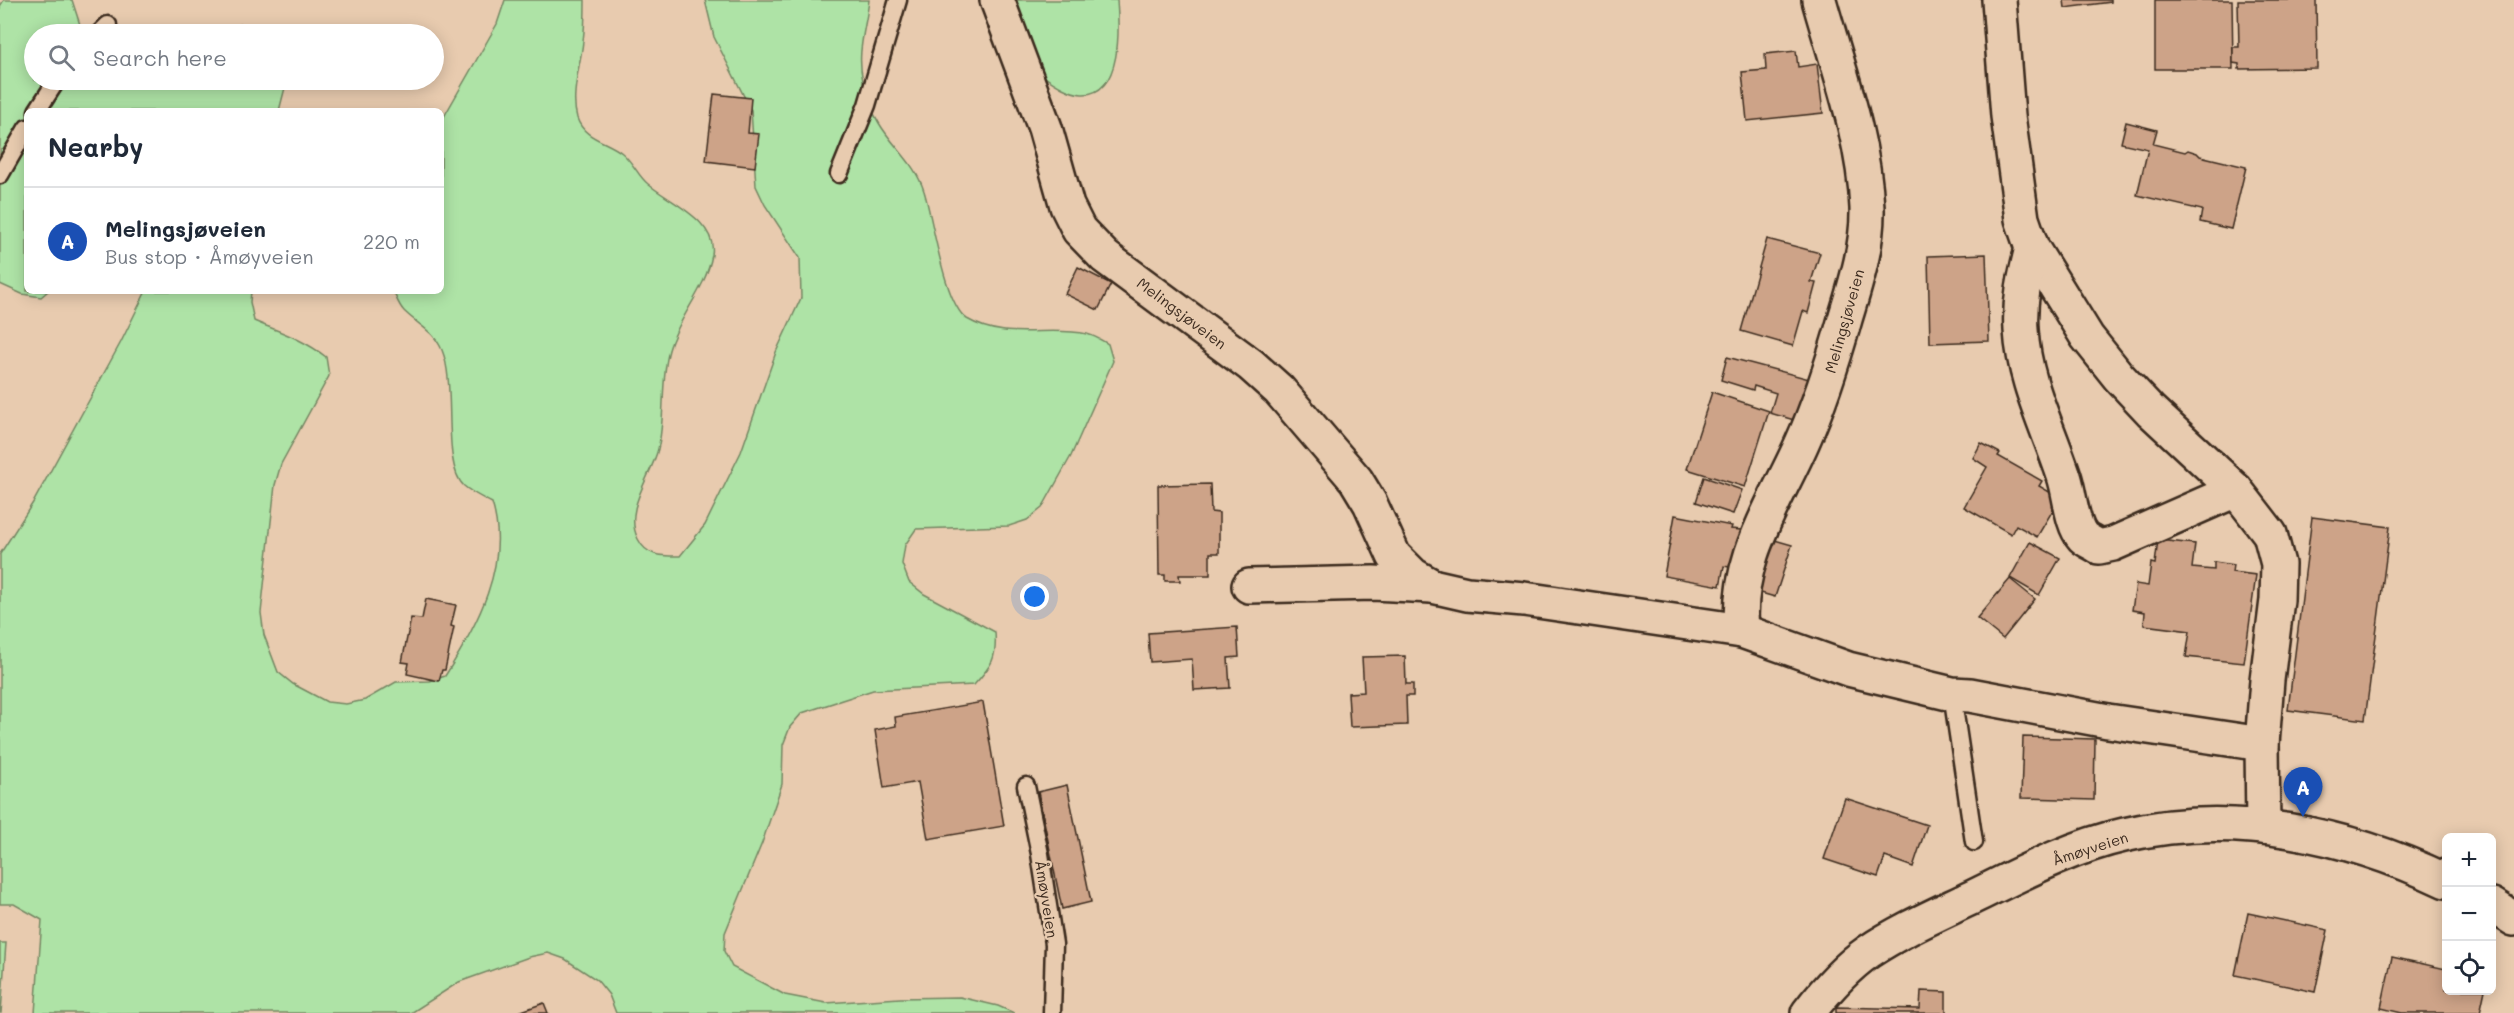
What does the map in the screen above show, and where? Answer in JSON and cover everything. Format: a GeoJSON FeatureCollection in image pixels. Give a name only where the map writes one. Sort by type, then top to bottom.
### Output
{"type":"FeatureCollection","features":[{"type":"Feature","properties":{"kind":"street","name":"Melingsjøveien"},"geometry":{"type":"LineString","coordinates":[[997,0],[1045,128],[1067,206],[1079,230],[1105,257],[1251,364],[1279,390],[1356,480],[1370,503],[1394,556],[1413,575],[1432,586]]}},
{"type":"Feature","properties":{"kind":"street","name":"Melingsjøveien"},"geometry":{"type":"LineString","coordinates":[[1742,631],[1741,618],[1746,569],[1753,544],[1802,445],[1824,390],[1857,279],[1865,235],[1867,210],[1865,180],[1856,131],[1819,0]]}},
{"type":"Feature","properties":{"kind":"street"},"geometry":{"type":"LineString","coordinates":[[1999,0],[2011,139],[2022,219],[2032,248],[2087,337],[2119,378],[2236,490],[2270,534],[2278,564],[2277,600],[2262,744],[2263,827]]}},
{"type":"Feature","properties":{"kind":"street"},"geometry":{"type":"LineString","coordinates":[[2032,248],[2021,291],[2021,330],[2025,362],[2036,401],[2083,537],[2099,547],[2113,544],[2236,490]]}},
{"type":"Feature","properties":{"kind":"street","name":"Melingsjøveien"},"geometry":{"type":"LineString","coordinates":[[1249,586],[1373,583],[1432,586],[1467,594],[1524,599],[1742,631],[1848,669],[1952,694],[1970,695],[2108,721],[2262,744]]}},
{"type":"Feature","properties":{"kind":"street","name":"Åmøyveien"},"geometry":{"type":"LineString","coordinates":[[1808,1013],[1844,973],[1867,953],[1902,932],[2036,867],[2082,847],[2124,834],[2168,828],[2263,827],[2340,840],[2379,852],[2442,879]]}},
{"type":"Feature","properties":{"kind":"street"},"geometry":{"type":"LineString","coordinates":[[2496,908],[2514,919]]}},
{"type":"Feature","properties":{"kind":"lane"},"geometry":{"type":"LineString","coordinates":[[839,174],[867,105],[898,0]]}},
{"type":"Feature","properties":{"kind":"lane"},"geometry":{"type":"LineString","coordinates":[[39,108],[51,90]]}},
{"type":"Feature","properties":{"kind":"lane"},"geometry":{"type":"LineString","coordinates":[[0,176],[24,133]]}},
{"type":"Feature","properties":{"kind":"lane"},"geometry":{"type":"LineString","coordinates":[[1952,694],[1974,842]]}},
{"type":"Feature","properties":{"kind":"lane","name":"Åmøyveien"},"geometry":{"type":"LineString","coordinates":[[1026,786],[1040,854],[1054,944],[1052,1013]]}},
{"type":"Feature","properties":{"kind":"green space"},"geometry":{"type":"Polygon","coordinates":[[[4,0],[72,0],[80,24],[24,24],[24,90],[284,90],[280,108],[24,108],[24,294],[44,294],[41,297],[22,294],[0,284],[0,6],[4,0]]]}},
{"type":"Feature","properties":{"kind":"green space"},"geometry":{"type":"Polygon","coordinates":[[[505,0],[585,0],[584,36],[575,99],[575,109],[580,125],[590,135],[622,153],[648,184],[690,213],[700,222],[712,243],[709,267],[669,350],[658,449],[636,505],[634,528],[642,545],[650,552],[680,556],[705,525],[741,452],[776,352],[801,298],[800,258],[765,205],[756,186],[751,110],[714,37],[705,0],[869,0],[861,60],[866,92],[879,123],[916,172],[920,181],[940,260],[952,297],[959,310],[967,319],[997,330],[1072,332],[1090,335],[1108,344],[1113,361],[1071,456],[1042,508],[1027,520],[1009,526],[916,529],[905,545],[902,564],[909,582],[924,594],[995,632],[994,655],[989,667],[974,685],[873,690],[802,713],[790,727],[783,745],[782,784],[762,843],[725,933],[724,951],[732,967],[785,995],[826,1003],[960,997],[998,1006],[1014,1013],[616,1013],[609,995],[597,980],[565,959],[548,953],[529,957],[459,982],[411,1013],[35,1013],[42,920],[14,904],[0,904],[0,554],[34,501],[121,342],[145,294],[251,294],[254,321],[300,341],[326,357],[329,376],[281,464],[275,485],[261,613],[264,635],[278,672],[293,684],[327,702],[346,704],[365,700],[396,682],[430,681],[445,676],[479,615],[494,571],[497,548],[497,526],[492,503],[467,489],[457,475],[451,443],[449,383],[442,350],[430,333],[402,309],[394,294],[444,294],[444,117],[497,24],[505,0]]]}},
{"type":"Feature","properties":{"kind":"green space"},"geometry":{"type":"Polygon","coordinates":[[[1010,0],[1117,0],[1116,57],[1112,72],[1105,84],[1095,92],[1076,93],[1032,69],[1010,0]]]}},
{"type":"Feature","properties":{"kind":"green space"},"geometry":{"type":"Polygon","coordinates":[[[0,943],[6,943],[1,1013],[0,1013],[0,943]]]}},
{"type":"Feature","properties":{"kind":"building"},"geometry":{"type":"Polygon","coordinates":[[[2064,0],[2111,0],[2111,2],[2065,8],[2064,0]]]}},
{"type":"Feature","properties":{"kind":"building"},"geometry":{"type":"Polygon","coordinates":[[[2155,0],[2232,0],[2233,69],[2155,69],[2155,0]]]}},
{"type":"Feature","properties":{"kind":"building"},"geometry":{"type":"Polygon","coordinates":[[[2238,0],[2316,0],[2317,68],[2239,69],[2239,64],[2233,63],[2233,47],[2239,47],[2238,0]]]}},
{"type":"Feature","properties":{"kind":"building"},"geometry":{"type":"Polygon","coordinates":[[[1796,51],[1798,67],[1817,64],[1823,113],[1747,121],[1742,72],[1766,70],[1765,54],[1796,51]]]}},
{"type":"Feature","properties":{"kind":"building"},"geometry":{"type":"Polygon","coordinates":[[[714,94],[751,98],[748,133],[759,134],[755,167],[706,161],[714,94]]]}},
{"type":"Feature","properties":{"kind":"building"},"geometry":{"type":"Polygon","coordinates":[[[2126,122],[2157,130],[2153,144],[2185,152],[2188,150],[2200,156],[2246,167],[2231,229],[2200,222],[2202,210],[2137,195],[2148,149],[2121,143],[2126,122]]]}},
{"type":"Feature","properties":{"kind":"building"},"geometry":{"type":"Polygon","coordinates":[[[1767,239],[1820,253],[1811,282],[1816,283],[1808,313],[1803,311],[1793,346],[1741,331],[1767,239]]]}},
{"type":"Feature","properties":{"kind":"building"},"geometry":{"type":"Polygon","coordinates":[[[1986,254],[1989,341],[1930,343],[1928,256],[1986,254]]]}},
{"type":"Feature","properties":{"kind":"building"},"geometry":{"type":"Polygon","coordinates":[[[1078,267],[1111,284],[1098,310],[1065,294],[1078,267]]]}},
{"type":"Feature","properties":{"kind":"building"},"geometry":{"type":"Polygon","coordinates":[[[1727,357],[1813,380],[1801,422],[1770,413],[1776,393],[1754,386],[1753,390],[1721,380],[1727,357]]]}},
{"type":"Feature","properties":{"kind":"building"},"geometry":{"type":"Polygon","coordinates":[[[1712,392],[1769,411],[1745,487],[1687,469],[1712,392]]]}},
{"type":"Feature","properties":{"kind":"building"},"geometry":{"type":"Polygon","coordinates":[[[1981,443],[2000,453],[1998,456],[2042,481],[2039,486],[2060,498],[2037,537],[2016,525],[2011,534],[1964,507],[1987,467],[1973,458],[1981,443]]]}},
{"type":"Feature","properties":{"kind":"building"},"geometry":{"type":"Polygon","coordinates":[[[1704,477],[1742,490],[1733,514],[1696,502],[1704,477]]]}},
{"type":"Feature","properties":{"kind":"building"},"geometry":{"type":"Polygon","coordinates":[[[1210,484],[1211,512],[1219,513],[1219,553],[1210,553],[1210,575],[1179,575],[1180,581],[1165,581],[1165,575],[1159,575],[1158,485],[1210,484]]]}},
{"type":"Feature","properties":{"kind":"building"},"geometry":{"type":"Polygon","coordinates":[[[1675,515],[1732,526],[1731,529],[1741,530],[1735,568],[1724,566],[1720,586],[1664,576],[1675,515]]]}},
{"type":"Feature","properties":{"kind":"building"},"geometry":{"type":"Polygon","coordinates":[[[2312,517],[2390,527],[2365,720],[2288,710],[2312,517]]]}},
{"type":"Feature","properties":{"kind":"building"},"geometry":{"type":"Polygon","coordinates":[[[1771,539],[1792,545],[1775,597],[1754,591],[1771,539]]]}},
{"type":"Feature","properties":{"kind":"building"},"geometry":{"type":"Polygon","coordinates":[[[2158,540],[2195,544],[2192,568],[2214,570],[2214,562],[2233,565],[2232,572],[2256,575],[2244,663],[2186,657],[2190,631],[2144,625],[2145,612],[2132,610],[2136,584],[2148,586],[2151,563],[2155,564],[2158,540]]]}},
{"type":"Feature","properties":{"kind":"building"},"geometry":{"type":"Polygon","coordinates":[[[2030,542],[2060,558],[2039,595],[2010,578],[2030,542]]]}},
{"type":"Feature","properties":{"kind":"building"},"geometry":{"type":"Polygon","coordinates":[[[2010,579],[2035,599],[2003,639],[1977,618],[2010,579]]]}},
{"type":"Feature","properties":{"kind":"building"},"geometry":{"type":"Polygon","coordinates":[[[426,599],[456,605],[445,670],[442,670],[439,681],[407,674],[409,663],[402,662],[411,618],[422,619],[426,599]]]}},
{"type":"Feature","properties":{"kind":"building"},"geometry":{"type":"Polygon","coordinates":[[[1237,627],[1239,657],[1228,658],[1230,688],[1194,690],[1192,659],[1150,662],[1148,633],[1237,627]]]}},
{"type":"Feature","properties":{"kind":"building"},"geometry":{"type":"Polygon","coordinates":[[[1405,656],[1406,684],[1413,684],[1413,696],[1406,696],[1407,725],[1350,727],[1348,693],[1364,692],[1362,657],[1405,656]]]}},
{"type":"Feature","properties":{"kind":"building"},"geometry":{"type":"Polygon","coordinates":[[[983,702],[1004,826],[928,839],[918,782],[884,788],[875,730],[896,726],[895,717],[983,702]]]}},
{"type":"Feature","properties":{"kind":"building"},"geometry":{"type":"Polygon","coordinates":[[[2023,737],[2095,739],[2094,800],[2021,798],[2023,737]]]}},
{"type":"Feature","properties":{"kind":"building"},"geometry":{"type":"Polygon","coordinates":[[[1067,785],[1091,902],[1062,909],[1038,792],[1067,785]]]}},
{"type":"Feature","properties":{"kind":"building"},"geometry":{"type":"Polygon","coordinates":[[[1845,798],[1927,825],[1913,867],[1885,857],[1878,877],[1824,859],[1845,798]]]}},
{"type":"Feature","properties":{"kind":"building"},"geometry":{"type":"Polygon","coordinates":[[[2248,913],[2328,930],[2315,992],[2235,975],[2248,913]]]}},
{"type":"Feature","properties":{"kind":"building"},"geometry":{"type":"Polygon","coordinates":[[[2392,957],[2442,968],[2442,995],[2484,995],[2480,1013],[2402,1013],[2381,1008],[2392,957]]]}},
{"type":"Feature","properties":{"kind":"building"},"geometry":{"type":"Polygon","coordinates":[[[1921,991],[1946,992],[1946,1013],[1836,1013],[1836,1007],[1920,1009],[1921,991]]]}},
{"type":"Feature","properties":{"kind":"building"},"geometry":{"type":"Polygon","coordinates":[[[544,1003],[548,1013],[516,1013],[544,1003]]]}},
{"type":"Feature","properties":{"kind":"place","name":"Melingsjøveien"},"geometry":{"type":"Point","coordinates":[2303,817]}}]}
